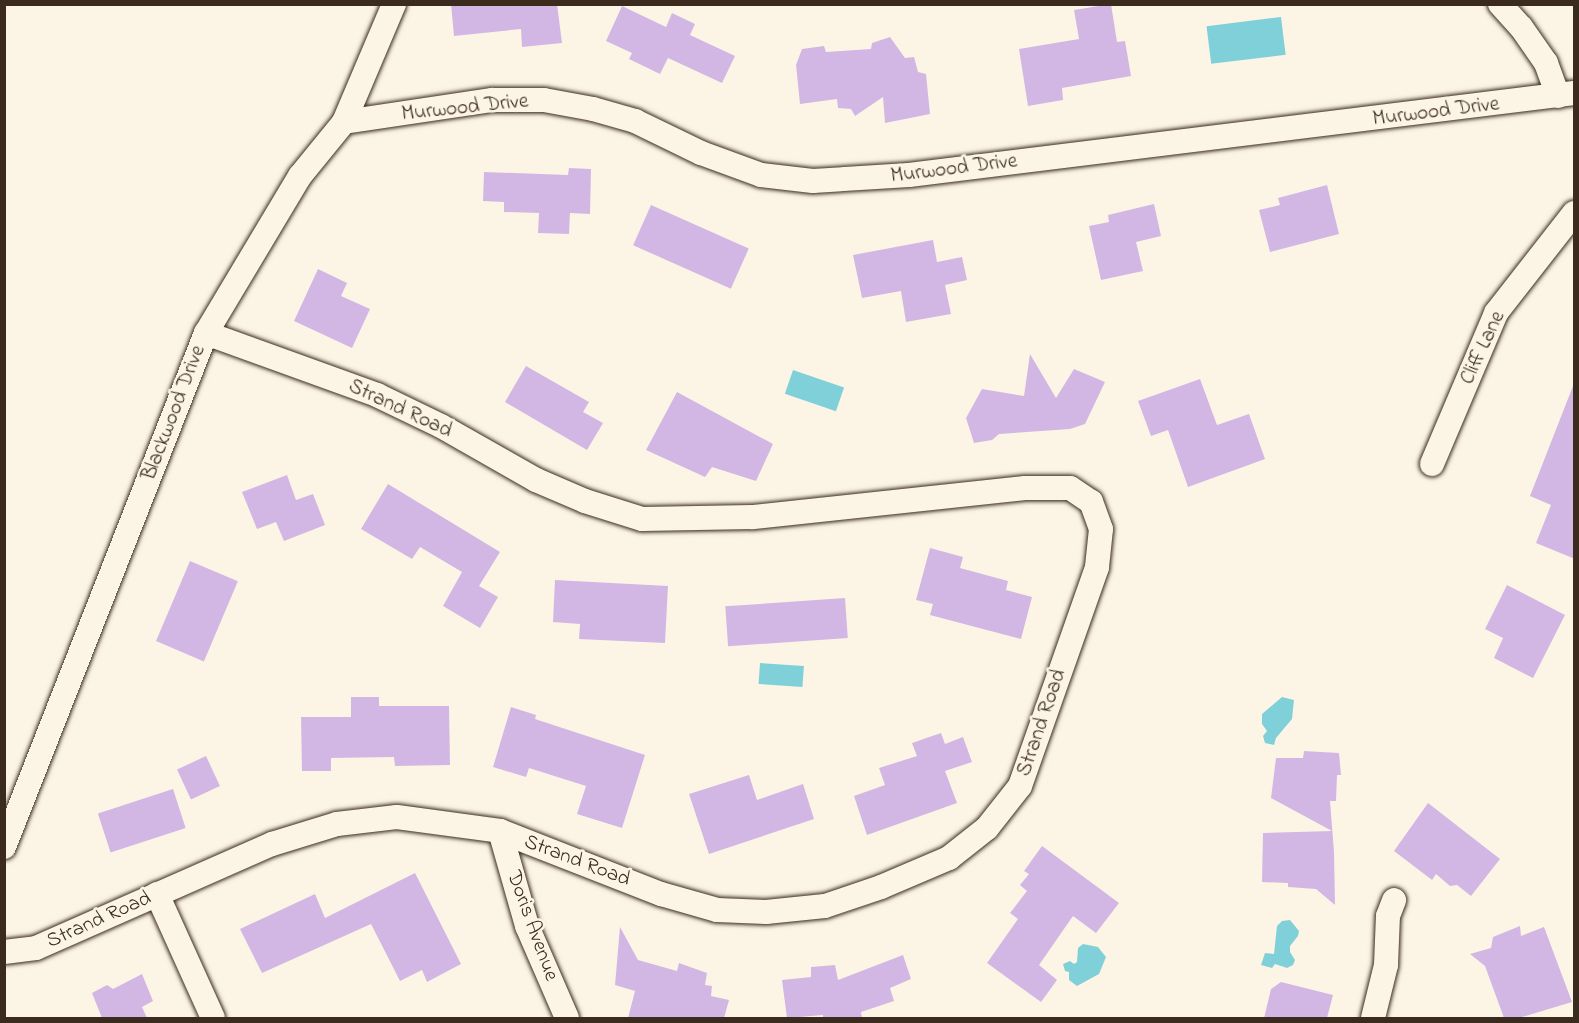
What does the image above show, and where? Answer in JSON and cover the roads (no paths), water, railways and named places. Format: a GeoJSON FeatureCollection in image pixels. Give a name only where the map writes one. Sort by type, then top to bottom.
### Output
{"type":"FeatureCollection","features":[{"type":"Feature","properties":{"kind":"street","name":"Blackwood Drive"},"geometry":{"type":"LineString","coordinates":[[4,847],[206,333],[300,176],[344,122],[394,4]]}},
{"type":"Feature","properties":{"kind":"street"},"geometry":{"type":"LineString","coordinates":[[1500,4],[1521,27],[1566,94]]}},
{"type":"Feature","properties":{"kind":"street","name":"Murwood Drive"},"geometry":{"type":"LineString","coordinates":[[344,122],[492,100],[543,100],[593,109],[635,121],[701,153],[761,175],[813,181],[921,174],[1566,94]]}},
{"type":"Feature","properties":{"kind":"street","name":"Cliff Lane"},"geometry":{"type":"LineString","coordinates":[[1432,464],[1496,313],[1575,213]]}},
{"type":"Feature","properties":{"kind":"street","name":"Strand Road"},"geometry":{"type":"LineString","coordinates":[[4,952],[36,948],[272,844],[337,824],[398,817],[500,831],[661,894],[717,910],[766,912],[825,906],[881,887],[949,858],[987,828],[1020,786],[1097,567],[1101,529],[1091,502],[1070,488],[1025,488],[752,517],[642,519],[585,501],[536,480],[441,426],[377,395],[206,333]]}},
{"type":"Feature","properties":{"kind":"street","name":"Doris Avenue"},"geometry":{"type":"LineString","coordinates":[[500,831],[527,926],[567,1018]]}},
{"type":"Feature","properties":{"kind":"street"},"geometry":{"type":"LineString","coordinates":[[157,894],[213,1018]]}},
{"type":"Feature","properties":{"kind":"street"},"geometry":{"type":"LineString","coordinates":[[1373,1018],[1386,965],[1388,916],[1394,900]]}},
{"type":"Feature","properties":{"kind":"water"},"geometry":{"type":"Polygon","coordinates":[[[1281,17],[1286,55],[1211,64],[1207,26],[1281,17]]]}},
{"type":"Feature","properties":{"kind":"water"},"geometry":{"type":"Polygon","coordinates":[[[793,370],[844,388],[836,411],[785,394],[793,370]]]}},
{"type":"Feature","properties":{"kind":"water"},"geometry":{"type":"Polygon","coordinates":[[[760,663],[804,666],[802,687],[759,684],[760,663]]]}},
{"type":"Feature","properties":{"kind":"water"},"geometry":{"type":"Polygon","coordinates":[[[1282,697],[1294,700],[1292,719],[1276,738],[1274,745],[1265,743],[1263,736],[1267,731],[1262,724],[1262,714],[1282,697]]]}},
{"type":"Feature","properties":{"kind":"water"},"geometry":{"type":"Polygon","coordinates":[[[1290,920],[1299,931],[1290,946],[1290,952],[1295,960],[1293,965],[1287,968],[1275,964],[1272,968],[1261,965],[1265,953],[1274,954],[1277,926],[1282,921],[1290,920]]]}},
{"type":"Feature","properties":{"kind":"water"},"geometry":{"type":"Polygon","coordinates":[[[1083,944],[1098,947],[1106,957],[1099,974],[1077,986],[1069,980],[1069,972],[1065,971],[1063,964],[1070,961],[1074,964],[1077,962],[1078,948],[1083,944]]]}}]}
